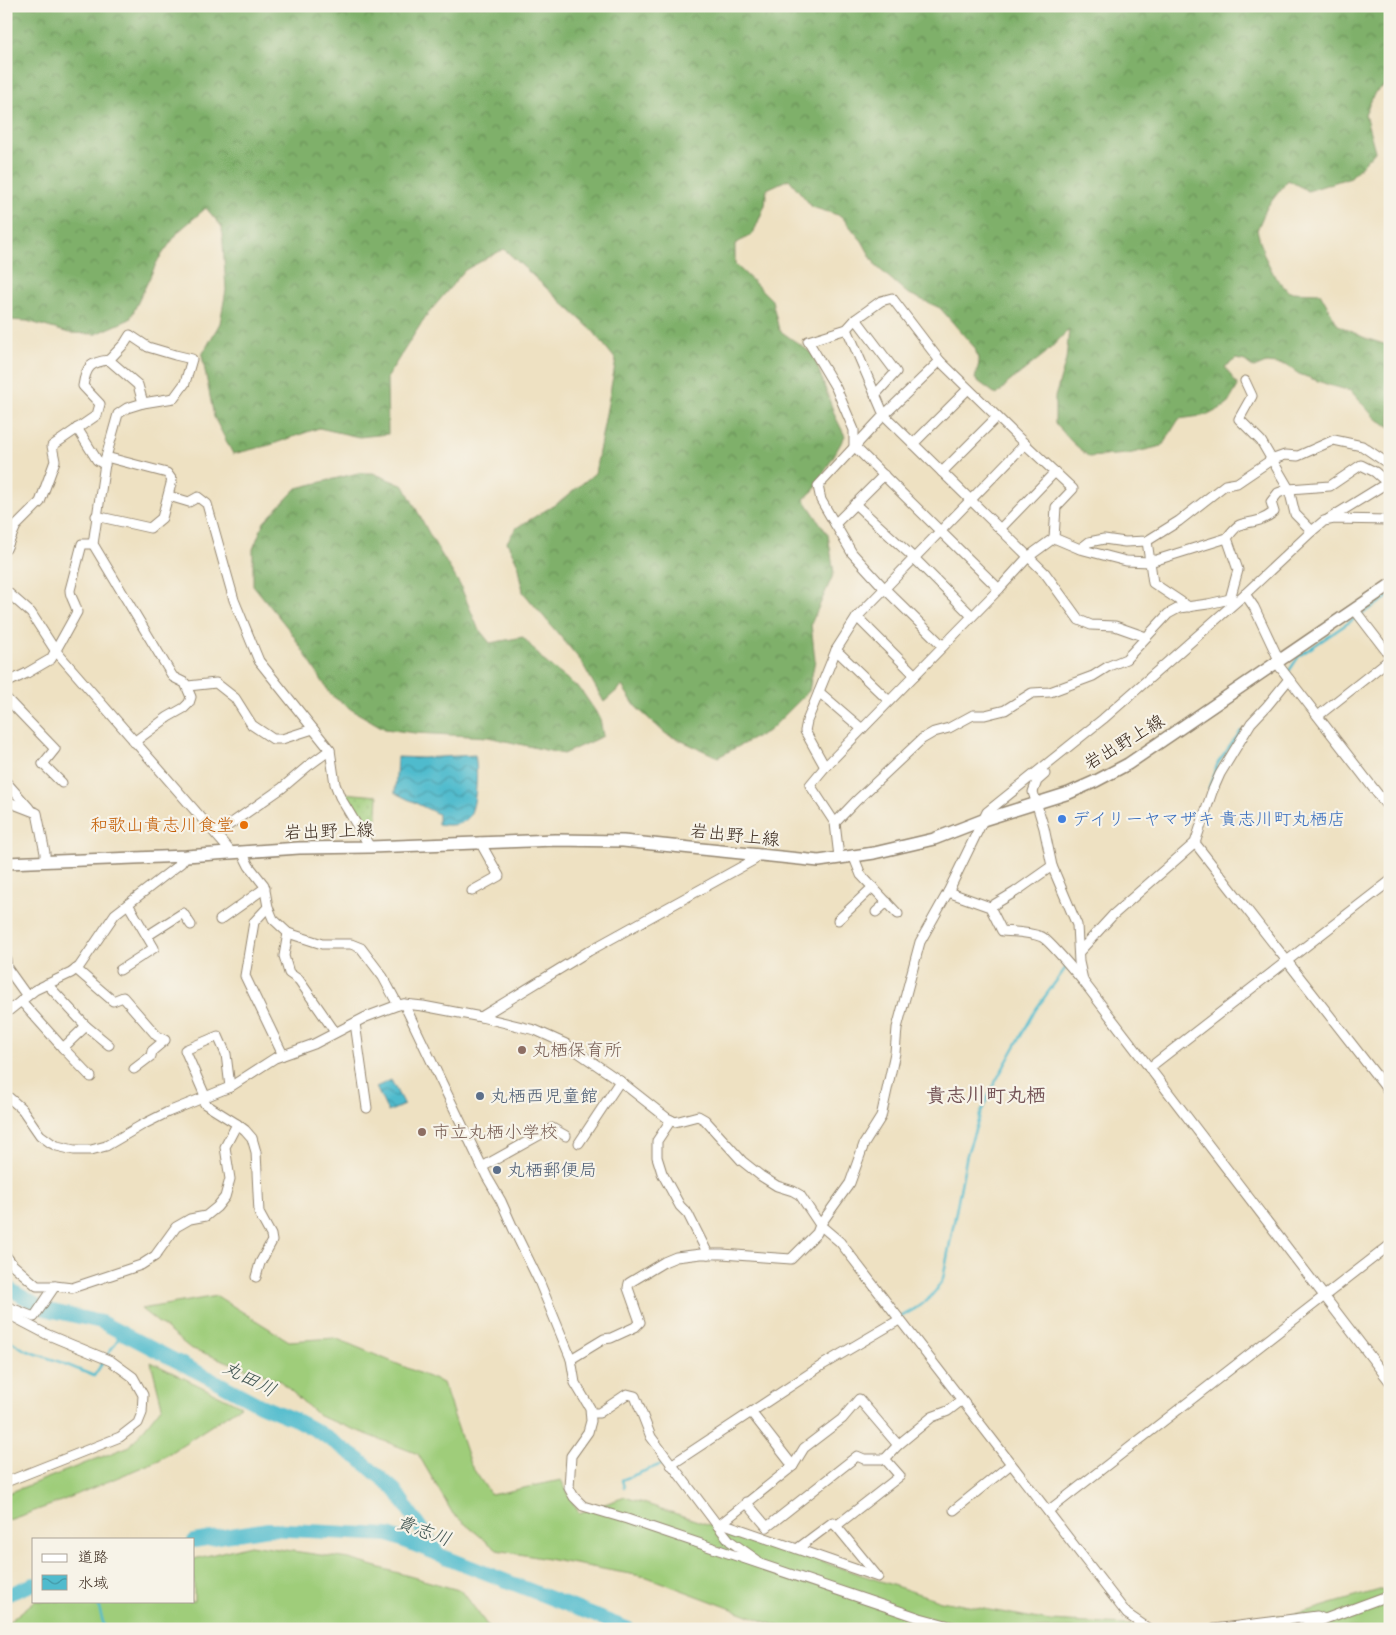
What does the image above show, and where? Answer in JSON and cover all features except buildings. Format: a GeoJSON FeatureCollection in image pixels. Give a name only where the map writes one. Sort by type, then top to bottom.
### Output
{"type":"FeatureCollection","features":[{"type":"Feature","properties":{"kind":"main road","name":"岩出野上線"},"geometry":{"type":"LineString","coordinates":[[6,863],[186,856],[299,848],[555,840],[624,841],[819,861],[925,842],[983,820],[1069,793],[1128,764],[1390,585]]}},
{"type":"Feature","properties":{"kind":"street"},"geometry":{"type":"LineString","coordinates":[[999,588],[854,446],[854,430],[836,388],[808,340],[847,329],[856,319],[881,302],[892,298],[940,361],[1073,489],[1056,507],[1054,538]]}},
{"type":"Feature","properties":{"kind":"street"},"geometry":{"type":"LineString","coordinates":[[856,319],[896,372],[875,395]]}},
{"type":"Feature","properties":{"kind":"street"},"geometry":{"type":"LineString","coordinates":[[847,329],[884,416],[1045,573],[1080,620],[1092,625],[1115,626],[1146,637]]}},
{"type":"Feature","properties":{"kind":"street"},"geometry":{"type":"LineString","coordinates":[[6,549],[16,526],[40,502],[56,460],[52,446],[97,415],[100,404],[83,386],[85,374],[90,366],[97,361],[109,360],[130,335],[148,347],[175,356],[192,359],[186,383],[174,398],[144,403],[127,408],[118,414],[106,461],[96,516],[93,544],[173,677],[188,686],[191,697],[189,703],[184,708],[168,717],[134,742]]}},
{"type":"Feature","properties":{"kind":"street"},"geometry":{"type":"LineString","coordinates":[[109,360],[138,385],[144,403]]}},
{"type":"Feature","properties":{"kind":"street"},"geometry":{"type":"LineString","coordinates":[[940,361],[854,446],[818,486],[821,500],[852,552],[885,589],[943,646]]}},
{"type":"Feature","properties":{"kind":"street"},"geometry":{"type":"LineString","coordinates":[[1245,381],[1252,396],[1239,419],[1261,441],[1289,490],[1295,514],[1312,530]]}},
{"type":"Feature","properties":{"kind":"street"},"geometry":{"type":"LineString","coordinates":[[913,444],[968,389]]}},
{"type":"Feature","properties":{"kind":"street"},"geometry":{"type":"LineString","coordinates":[[942,472],[997,417]]}},
{"type":"Feature","properties":{"kind":"street"},"geometry":{"type":"LineString","coordinates":[[77,428],[97,460],[167,473],[172,480],[162,518],[150,528],[96,516]]}},
{"type":"Feature","properties":{"kind":"street"},"geometry":{"type":"LineString","coordinates":[[1080,549],[1089,542],[1104,540],[1125,542],[1147,541],[1179,521],[1225,485],[1237,483],[1271,460],[1285,455],[1298,456],[1334,440],[1362,446],[1390,465]]}},
{"type":"Feature","properties":{"kind":"street"},"geometry":{"type":"LineString","coordinates":[[825,767],[805,731],[807,721],[836,650],[857,618],[1025,444]]}},
{"type":"Feature","properties":{"kind":"street"},"geometry":{"type":"LineString","coordinates":[[1362,465],[1362,458],[1368,450]]}},
{"type":"Feature","properties":{"kind":"street"},"geometry":{"type":"LineString","coordinates":[[1054,538],[1080,549],[1126,561],[1150,562],[1227,538],[1242,522],[1261,520],[1274,512],[1271,502],[1278,493],[1289,490],[1330,486],[1362,465]]}},
{"type":"Feature","properties":{"kind":"street"},"geometry":{"type":"LineString","coordinates":[[570,1358],[604,1339],[611,1338],[635,1327],[640,1322],[628,1288],[629,1283],[664,1262],[676,1258],[708,1254],[752,1255],[791,1259],[817,1234],[820,1225],[850,1183],[864,1144],[881,1117],[895,1053],[897,1028],[920,942],[948,892],[987,812],[1103,719],[1233,600],[1245,594],[1312,530],[1388,484],[1375,472],[1362,465]]}},
{"type":"Feature","properties":{"kind":"street"},"geometry":{"type":"LineString","coordinates":[[1000,529],[1055,472]]}},
{"type":"Feature","properties":{"kind":"street"},"geometry":{"type":"LineString","coordinates":[[835,524],[884,475]]}},
{"type":"Feature","properties":{"kind":"street"},"geometry":{"type":"LineString","coordinates":[[169,496],[189,502],[198,497],[207,504],[234,600],[259,661],[330,750],[335,784],[370,847]]}},
{"type":"Feature","properties":{"kind":"street"},"geometry":{"type":"LineString","coordinates":[[856,504],[972,616]]}},
{"type":"Feature","properties":{"kind":"street"},"geometry":{"type":"LineString","coordinates":[[1324,521],[1334,519],[1390,520]]}},
{"type":"Feature","properties":{"kind":"street"},"geometry":{"type":"LineString","coordinates":[[839,857],[835,823],[810,785],[825,767],[1028,557],[1054,538]]}},
{"type":"Feature","properties":{"kind":"street"},"geometry":{"type":"LineString","coordinates":[[1227,538],[1238,570],[1233,600]]}},
{"type":"Feature","properties":{"kind":"street"},"geometry":{"type":"LineString","coordinates":[[1147,541],[1153,583],[1189,607]]}},
{"type":"Feature","properties":{"kind":"street"},"geometry":{"type":"LineString","coordinates":[[6,683],[27,674],[51,659],[76,612],[76,605],[70,595],[70,590],[82,544],[93,544]]}},
{"type":"Feature","properties":{"kind":"street"},"geometry":{"type":"LineString","coordinates":[[6,591],[31,612],[55,650],[216,834],[237,853],[264,884],[268,907],[273,919],[288,933],[322,944],[351,944],[361,948],[401,1004],[539,1280],[570,1358],[575,1383],[590,1408],[591,1421],[588,1432],[571,1456],[569,1488],[574,1497],[583,1506],[920,1618],[961,1629]]}},
{"type":"Feature","properties":{"kind":"street"},"geometry":{"type":"LineString","coordinates":[[1245,594],[1254,607],[1278,661],[1289,679],[1390,810]]}},
{"type":"Feature","properties":{"kind":"street"},"geometry":{"type":"LineString","coordinates":[[835,823],[922,739],[934,732],[949,728],[973,716],[1005,710],[1032,693],[1050,692],[1094,676],[1109,666],[1126,659],[1168,614],[1179,608],[1233,600]]}},
{"type":"Feature","properties":{"kind":"street"},"geometry":{"type":"LineString","coordinates":[[1318,716],[1390,658],[1354,609]]}},
{"type":"Feature","properties":{"kind":"street"},"geometry":{"type":"LineString","coordinates":[[857,618],[915,675]]}},
{"type":"Feature","properties":{"kind":"street"},"geometry":{"type":"LineString","coordinates":[[836,650],[889,702]]}},
{"type":"Feature","properties":{"kind":"street"},"geometry":{"type":"LineString","coordinates":[[1079,952],[1113,915],[1195,843],[1220,774],[1251,723],[1268,706],[1289,679]]}},
{"type":"Feature","properties":{"kind":"street"},"geometry":{"type":"LineString","coordinates":[[188,686],[216,683],[236,698],[252,725],[273,738],[282,739],[313,729]]}},
{"type":"Feature","properties":{"kind":"street"},"geometry":{"type":"LineString","coordinates":[[819,692],[862,729]]}},
{"type":"Feature","properties":{"kind":"street"},"geometry":{"type":"LineString","coordinates":[[6,698],[55,749],[43,764],[62,783]]}},
{"type":"Feature","properties":{"kind":"street"},"geometry":{"type":"LineString","coordinates":[[216,834],[282,788],[330,750]]}},
{"type":"Feature","properties":{"kind":"street"},"geometry":{"type":"LineString","coordinates":[[1049,763],[1048,772],[1036,781],[1033,792],[1044,828],[1052,866],[1077,926],[1083,981]]}},
{"type":"Feature","properties":{"kind":"street"},"geometry":{"type":"LineString","coordinates":[[6,782],[32,811]]}},
{"type":"Feature","properties":{"kind":"street"},"geometry":{"type":"LineString","coordinates":[[7,803],[37,813],[45,861]]}},
{"type":"Feature","properties":{"kind":"street"},"geometry":{"type":"LineString","coordinates":[[472,891],[499,876],[480,842]]}},
{"type":"Feature","properties":{"kind":"street"},"geometry":{"type":"LineString","coordinates":[[1195,843],[1390,1093]]}},
{"type":"Feature","properties":{"kind":"street"},"geometry":{"type":"LineString","coordinates":[[480,1017],[589,951],[754,860],[757,854]]}},
{"type":"Feature","properties":{"kind":"street"},"geometry":{"type":"LineString","coordinates":[[853,855],[861,875],[898,914]]}},
{"type":"Feature","properties":{"kind":"street"},"geometry":{"type":"LineString","coordinates":[[6,1012],[47,984],[76,970],[115,914],[181,864],[186,856]]}},
{"type":"Feature","properties":{"kind":"street"},"geometry":{"type":"LineString","coordinates":[[990,907],[1052,866]]}},
{"type":"Feature","properties":{"kind":"street"},"geometry":{"type":"LineString","coordinates":[[1150,1068],[1390,881]]}},
{"type":"Feature","properties":{"kind":"street"},"geometry":{"type":"LineString","coordinates":[[220,920],[265,888]]}},
{"type":"Feature","properties":{"kind":"street"},"geometry":{"type":"LineString","coordinates":[[838,920],[873,888]]}},
{"type":"Feature","properties":{"kind":"street"},"geometry":{"type":"LineString","coordinates":[[948,892],[990,907],[1002,931],[1044,938],[1083,981],[1390,1382]]}},
{"type":"Feature","properties":{"kind":"street"},"geometry":{"type":"LineString","coordinates":[[876,912],[887,902]]}},
{"type":"Feature","properties":{"kind":"street"},"geometry":{"type":"LineString","coordinates":[[120,970],[154,948],[128,904]]}},
{"type":"Feature","properties":{"kind":"street"},"geometry":{"type":"LineString","coordinates":[[268,907],[254,922],[245,976],[283,1055]]}},
{"type":"Feature","properties":{"kind":"street"},"geometry":{"type":"LineString","coordinates":[[147,936],[183,913],[191,926]]}},
{"type":"Feature","properties":{"kind":"street"},"geometry":{"type":"LineString","coordinates":[[288,933],[284,956],[289,973],[299,980],[335,1032]]}},
{"type":"Feature","properties":{"kind":"street"},"geometry":{"type":"LineString","coordinates":[[6,959],[7,968],[24,999],[63,1048],[91,1076]]}},
{"type":"Feature","properties":{"kind":"street"},"geometry":{"type":"LineString","coordinates":[[76,970],[113,1001],[123,998],[157,1036],[165,1040],[152,1051],[151,1056],[134,1069]]}},
{"type":"Feature","properties":{"kind":"street"},"geometry":{"type":"LineString","coordinates":[[47,984],[86,1026],[109,1045]]}},
{"type":"Feature","properties":{"kind":"street"},"geometry":{"type":"LineString","coordinates":[[6,1095],[22,1109],[40,1135],[57,1146],[74,1150],[91,1150],[106,1146],[168,1112],[230,1087],[275,1058],[314,1044],[335,1032],[401,1004],[423,1006],[480,1017],[534,1030],[566,1044],[620,1081],[671,1120],[675,1122],[698,1116],[705,1120],[742,1161],[777,1186],[800,1195],[820,1225],[840,1242],[1127,1614],[1149,1629]]}},
{"type":"Feature","properties":{"kind":"street"},"geometry":{"type":"LineString","coordinates":[[355,1023],[367,1108]]}},
{"type":"Feature","properties":{"kind":"street"},"geometry":{"type":"LineString","coordinates":[[63,1048],[86,1026]]}},
{"type":"Feature","properties":{"kind":"street"},"geometry":{"type":"LineString","coordinates":[[230,1087],[226,1054],[218,1036],[185,1050],[206,1104],[237,1124],[252,1138],[256,1152],[259,1213],[272,1240],[260,1263],[256,1277]]}},
{"type":"Feature","properties":{"kind":"street"},"geometry":{"type":"LineString","coordinates":[[579,1143],[620,1081]]}},
{"type":"Feature","properties":{"kind":"street"},"geometry":{"type":"LineString","coordinates":[[671,1120],[658,1141],[657,1157],[662,1174],[680,1206],[688,1214],[708,1254]]}},
{"type":"Feature","properties":{"kind":"street"},"geometry":{"type":"LineString","coordinates":[[6,1256],[13,1265],[37,1286],[53,1289],[72,1288],[141,1265],[155,1256],[176,1226],[190,1219],[206,1216],[225,1197],[230,1179],[225,1146],[237,1124]]}},
{"type":"Feature","properties":{"kind":"street"},"geometry":{"type":"LineString","coordinates":[[482,1167],[552,1128],[566,1136]]}},
{"type":"Feature","properties":{"kind":"street"},"geometry":{"type":"LineString","coordinates":[[1048,1511],[1390,1245]]}},
{"type":"Feature","properties":{"kind":"street"},"geometry":{"type":"LineString","coordinates":[[6,1306],[34,1317],[53,1289]]}},
{"type":"Feature","properties":{"kind":"street"},"geometry":{"type":"LineString","coordinates":[[6,1312],[46,1334],[111,1360],[132,1376],[143,1396],[142,1414],[138,1423],[120,1437],[6,1482]]}},
{"type":"Feature","properties":{"kind":"street"},"geometry":{"type":"LineString","coordinates":[[671,1465],[824,1364],[900,1320]]}},
{"type":"Feature","properties":{"kind":"street"},"geometry":{"type":"LineString","coordinates":[[591,1414],[599,1413],[626,1394],[635,1396],[650,1436],[671,1465],[720,1524],[730,1541],[762,1564]]}},
{"type":"Feature","properties":{"kind":"street"},"geometry":{"type":"LineString","coordinates":[[720,1524],[794,1466],[804,1448],[842,1419],[859,1399],[898,1444]]}},
{"type":"Feature","properties":{"kind":"street"},"geometry":{"type":"LineString","coordinates":[[767,1527],[857,1456],[864,1460],[885,1459],[898,1444],[932,1417],[948,1410],[961,1401]]}},
{"type":"Feature","properties":{"kind":"street"},"geometry":{"type":"LineString","coordinates":[[750,1412],[794,1466]]}},
{"type":"Feature","properties":{"kind":"street"},"geometry":{"type":"LineString","coordinates":[[836,1526],[900,1476],[885,1459]]}},
{"type":"Feature","properties":{"kind":"street"},"geometry":{"type":"LineString","coordinates":[[954,1510],[1011,1464]]}},
{"type":"Feature","properties":{"kind":"street"},"geometry":{"type":"LineString","coordinates":[[746,1502],[780,1543]]}},
{"type":"Feature","properties":{"kind":"street"},"geometry":{"type":"LineString","coordinates":[[720,1524],[878,1577],[833,1522],[797,1549]]}},
{"type":"Feature","properties":{"kind":"street"},"geometry":{"type":"LineString","coordinates":[[1298,1629],[1390,1595]]}},
{"type":"Feature","properties":{"kind":"street"},"geometry":{"type":"LineString","coordinates":[[1214,1629],[1317,1616],[1324,1619]]}},
{"type":"Feature","properties":{"kind":"green space"},"geometry":{"type":"Polygon","coordinates":[[[6,6],[1390,6],[1390,82],[1375,92],[1365,114],[1375,151],[1351,177],[1308,191],[1288,180],[1267,207],[1257,230],[1264,255],[1275,277],[1289,292],[1320,293],[1338,325],[1365,338],[1390,346],[1390,427],[1375,418],[1351,391],[1299,374],[1286,365],[1266,363],[1254,368],[1245,361],[1236,359],[1225,367],[1238,386],[1227,405],[1208,415],[1179,419],[1162,446],[1128,454],[1089,457],[1055,423],[1055,397],[1066,360],[1069,329],[1046,353],[1008,383],[997,395],[975,379],[979,363],[975,348],[940,308],[907,293],[876,266],[862,241],[841,216],[812,207],[789,179],[767,189],[765,205],[753,234],[735,244],[735,264],[772,300],[779,330],[813,354],[835,416],[845,436],[814,490],[804,499],[828,535],[834,573],[811,624],[815,660],[809,691],[770,730],[718,757],[666,734],[636,707],[622,686],[604,702],[581,661],[523,592],[519,567],[507,542],[516,528],[561,501],[595,473],[616,360],[593,331],[504,249],[465,270],[426,316],[387,377],[388,434],[359,437],[319,428],[270,445],[233,454],[214,417],[202,355],[220,323],[226,290],[222,227],[206,208],[179,231],[158,260],[130,319],[96,334],[69,333],[27,321],[6,320],[6,6]]]}},
{"type":"Feature","properties":{"kind":"green space"},"geometry":{"type":"Polygon","coordinates":[[[358,473],[373,473],[404,486],[431,537],[460,585],[478,628],[490,643],[523,637],[544,661],[581,690],[600,718],[603,736],[563,754],[488,737],[415,733],[385,729],[352,710],[331,695],[291,632],[253,585],[253,549],[264,522],[297,488],[358,473]]]}},
{"type":"Feature","properties":{"kind":"green space"},"geometry":{"type":"Polygon","coordinates":[[[343,793],[378,796],[376,831],[373,836],[367,835],[343,793]]]}},
{"type":"Feature","properties":{"kind":"green space"},"geometry":{"type":"Polygon","coordinates":[[[217,1296],[289,1341],[335,1338],[443,1383],[470,1464],[491,1495],[561,1480],[579,1513],[625,1497],[941,1601],[1050,1621],[1184,1628],[1297,1614],[1383,1589],[1390,1605],[1390,1629],[785,1629],[647,1577],[497,1550],[453,1514],[418,1454],[319,1416],[280,1381],[190,1348],[141,1309],[217,1296]]]}},
{"type":"Feature","properties":{"kind":"green space"},"geometry":{"type":"Polygon","coordinates":[[[151,1362],[241,1406],[159,1460],[54,1504],[6,1521],[6,1494],[130,1446],[162,1406],[151,1362]]]}},
{"type":"Feature","properties":{"kind":"green space"},"geometry":{"type":"Polygon","coordinates":[[[250,1545],[349,1559],[462,1591],[490,1629],[6,1629],[6,1624],[34,1602],[195,1602],[195,1559],[250,1545]]]}},
{"type":"Feature","properties":{"kind":"water"},"geometry":{"type":"Polygon","coordinates":[[[475,755],[475,797],[471,813],[462,823],[438,824],[438,814],[395,793],[397,757],[422,758],[475,755]]]}},
{"type":"Feature","properties":{"kind":"water"},"geometry":{"type":"Polygon","coordinates":[[[391,1080],[404,1105],[388,1112],[376,1087],[391,1080]]]}},
{"type":"Feature","properties":{"kind":"waterway"},"geometry":{"type":"LineString","coordinates":[[1362,614],[1390,596]]}},
{"type":"Feature","properties":{"kind":"waterway"},"geometry":{"type":"LineString","coordinates":[[1287,674],[1299,656],[1357,617]]}},
{"type":"Feature","properties":{"kind":"waterway"},"geometry":{"type":"LineString","coordinates":[[1209,788],[1218,763],[1241,731]]}},
{"type":"Feature","properties":{"kind":"waterway"},"geometry":{"type":"LineString","coordinates":[[901,1317],[930,1297],[943,1279],[967,1154],[980,1115],[992,1088],[1036,1009],[1067,966]]}},
{"type":"Feature","properties":{"kind":"waterway","name":"丸田川"},"geometry":{"type":"LineString","coordinates":[[6,1287],[44,1309],[101,1322],[260,1405],[317,1431],[359,1459],[395,1490],[439,1555]]}},
{"type":"Feature","properties":{"kind":"waterway"},"geometry":{"type":"LineString","coordinates":[[6,1338],[25,1350],[94,1376],[122,1333]]}},
{"type":"Feature","properties":{"kind":"waterway"},"geometry":{"type":"LineString","coordinates":[[624,1487],[622,1480],[667,1462]]}},
{"type":"Feature","properties":{"kind":"waterway","name":"貴志川"},"geometry":{"type":"LineString","coordinates":[[195,1541],[268,1529],[389,1535],[629,1629]]}},
{"type":"Feature","properties":{"kind":"waterway","name":"貴志川"},"geometry":{"type":"LineString","coordinates":[[6,1595],[32,1585]]}},
{"type":"Feature","properties":{"kind":"waterway"},"geometry":{"type":"LineString","coordinates":[[97,1602],[105,1629]]}},
{"type":"Feature","properties":{"kind":"place","name":"デイリーヤマザキ 貴志川町丸栖店"},"geometry":{"type":"Point","coordinates":[1062,819]}},
{"type":"Feature","properties":{"kind":"place","name":"和歌山貴志川食堂"},"geometry":{"type":"Point","coordinates":[244,825]}},
{"type":"Feature","properties":{"kind":"place","name":"丸栖保育所"},"geometry":{"type":"Point","coordinates":[522,1050]}},
{"type":"Feature","properties":{"kind":"place","name":"丸栖西児童館"},"geometry":{"type":"Point","coordinates":[480,1096]}},
{"type":"Feature","properties":{"kind":"place","name":"市立丸栖小学校"},"geometry":{"type":"Point","coordinates":[422,1132]}},
{"type":"Feature","properties":{"kind":"place","name":"丸栖郵便局"},"geometry":{"type":"Point","coordinates":[497,1170]}},
{"type":"Feature","properties":{"kind":"district","name":"貴志川町丸栖"},"geometry":{"type":"Point","coordinates":[986,1095]}}]}
